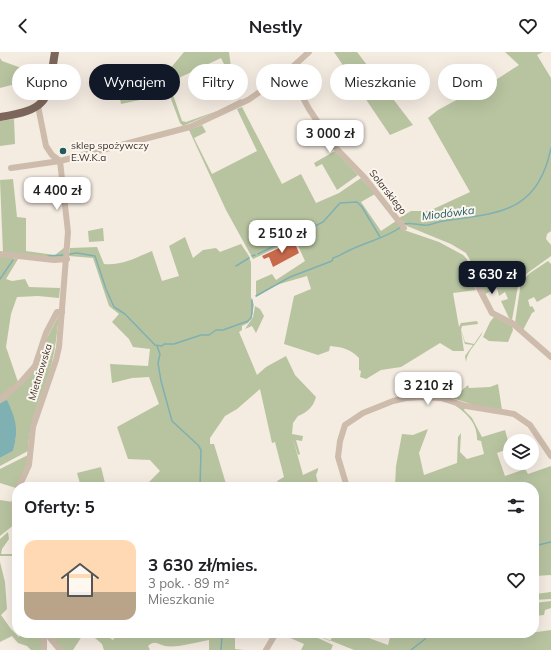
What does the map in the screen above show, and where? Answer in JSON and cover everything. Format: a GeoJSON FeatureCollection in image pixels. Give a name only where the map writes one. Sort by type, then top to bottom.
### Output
{"type":"FeatureCollection","features":[{"type":"Feature","properties":{"kind":"main road"},"geometry":{"type":"LineString","coordinates":[[0,117],[27,112],[38,106],[47,93],[55,52]]}},
{"type":"Feature","properties":{"kind":"street"},"geometry":{"type":"LineString","coordinates":[[295,64],[307,53]]}},
{"type":"Feature","properties":{"kind":"street"},"geometry":{"type":"LineString","coordinates":[[11,168],[60,161],[190,127],[248,100],[256,95]]}},
{"type":"Feature","properties":{"kind":"street","name":"Solarskiego"},"geometry":{"type":"LineString","coordinates":[[304,100],[333,145],[364,178],[404,228]]}},
{"type":"Feature","properties":{"kind":"street"},"geometry":{"type":"LineString","coordinates":[[38,106],[46,146],[52,155],[60,161]]}},
{"type":"Feature","properties":{"kind":"street","name":"Mietniowska"},"geometry":{"type":"LineString","coordinates":[[21,482],[29,465],[33,427],[59,347],[68,232],[60,161]]}},
{"type":"Feature","properties":{"kind":"street"},"geometry":{"type":"LineString","coordinates":[[0,254],[54,260],[67,259]]}},
{"type":"Feature","properties":{"kind":"street"},"geometry":{"type":"LineString","coordinates":[[478,286],[492,313],[512,323],[551,357]]}},
{"type":"Feature","properties":{"kind":"street"},"geometry":{"type":"LineString","coordinates":[[0,400],[29,375],[38,361],[46,332],[57,312],[62,312]]}},
{"type":"Feature","properties":{"kind":"street"},"geometry":{"type":"LineString","coordinates":[[346,482],[338,457],[340,441],[345,425],[359,415],[393,401],[406,398],[422,396],[441,398],[472,407],[514,414],[522,418],[530,426],[551,456]]}},
{"type":"Feature","properties":{"kind":"street"},"geometry":{"type":"LineString","coordinates":[[44,650],[45,638]]}},
{"type":"Feature","properties":{"kind":"street"},"geometry":{"type":"LineString","coordinates":[[49,638],[60,650]]}},
{"type":"Feature","properties":{"kind":"street"},"geometry":{"type":"LineString","coordinates":[[266,650],[273,638]]}},
{"type":"Feature","properties":{"kind":"green space"},"geometry":{"type":"Polygon","coordinates":[[[184,52],[229,52],[231,64],[224,64],[221,58],[208,64],[188,64],[188,74],[180,77],[180,64],[174,64],[184,52]]]}},
{"type":"Feature","properties":{"kind":"green space"},"geometry":{"type":"Polygon","coordinates":[[[334,52],[357,52],[366,64],[342,64],[334,52]]]}},
{"type":"Feature","properties":{"kind":"green space"},"geometry":{"type":"Polygon","coordinates":[[[505,52],[543,52],[537,55],[551,78],[551,231],[547,234],[546,239],[551,245],[551,256],[522,277],[518,286],[512,320],[509,318],[501,301],[508,299],[505,292],[499,296],[497,288],[485,294],[474,276],[474,267],[466,253],[451,244],[407,226],[399,218],[411,211],[429,211],[470,192],[428,118],[438,110],[456,100],[497,100],[497,79],[519,65],[505,52]]]}},
{"type":"Feature","properties":{"kind":"green space"},"geometry":{"type":"Polygon","coordinates":[[[0,58],[2,61],[12,65],[12,85],[0,88],[0,58]]]}},
{"type":"Feature","properties":{"kind":"green space"},"geometry":{"type":"Polygon","coordinates":[[[120,100],[140,100],[121,104],[120,100]]]}},
{"type":"Feature","properties":{"kind":"green space"},"geometry":{"type":"Polygon","coordinates":[[[171,100],[175,100],[182,121],[186,122],[217,111],[241,100],[241,101],[183,126],[180,123],[171,100]]]}},
{"type":"Feature","properties":{"kind":"green space"},"geometry":{"type":"Polygon","coordinates":[[[366,100],[394,100],[413,125],[390,135],[366,100]]]}},
{"type":"Feature","properties":{"kind":"green space"},"geometry":{"type":"Polygon","coordinates":[[[242,107],[282,184],[301,174],[316,203],[339,193],[361,178],[375,194],[361,202],[381,231],[396,221],[404,230],[439,242],[463,255],[467,259],[469,266],[469,277],[476,290],[453,293],[459,327],[461,323],[477,321],[478,324],[462,326],[461,330],[465,342],[474,344],[483,331],[471,350],[466,362],[465,356],[473,345],[465,344],[461,331],[464,351],[453,351],[440,343],[401,367],[381,370],[366,379],[360,377],[361,371],[359,370],[359,358],[342,348],[330,346],[329,351],[318,355],[284,344],[294,296],[311,289],[307,276],[276,285],[256,297],[256,281],[272,274],[276,280],[305,261],[295,239],[253,259],[226,210],[189,130],[202,125],[206,132],[194,138],[212,174],[257,151],[237,109],[242,107]]]}},
{"type":"Feature","properties":{"kind":"green space"},"geometry":{"type":"Polygon","coordinates":[[[14,119],[15,144],[0,146],[0,121],[14,119]]]}},
{"type":"Feature","properties":{"kind":"green space"},"geometry":{"type":"Polygon","coordinates":[[[335,151],[358,175],[337,190],[322,164],[316,167],[314,163],[335,151]]]}},
{"type":"Feature","properties":{"kind":"green space"},"geometry":{"type":"Polygon","coordinates":[[[13,179],[17,217],[26,218],[26,251],[55,255],[64,248],[65,258],[3,253],[0,180],[13,179]]]}},
{"type":"Feature","properties":{"kind":"green space"},"geometry":{"type":"Polygon","coordinates":[[[103,228],[104,241],[89,242],[88,231],[103,228]]]}},
{"type":"Feature","properties":{"kind":"green space"},"geometry":{"type":"Polygon","coordinates":[[[185,237],[193,258],[203,250],[216,248],[220,252],[241,244],[249,256],[251,263],[251,297],[254,305],[251,318],[248,323],[242,326],[242,330],[239,332],[257,375],[266,367],[286,356],[295,375],[316,397],[310,409],[298,416],[293,423],[292,434],[303,436],[302,441],[296,440],[300,454],[298,455],[293,439],[303,475],[318,468],[316,475],[318,482],[277,481],[284,477],[275,442],[272,443],[260,389],[237,409],[225,416],[210,438],[210,444],[214,444],[225,482],[149,482],[160,471],[150,460],[128,459],[117,427],[159,404],[149,377],[132,378],[112,383],[110,364],[148,366],[150,349],[133,347],[129,339],[112,322],[119,314],[109,306],[93,258],[69,256],[70,248],[97,247],[104,264],[117,264],[152,251],[162,281],[179,276],[169,246],[185,237]]]}},
{"type":"Feature","properties":{"kind":"green space"},"geometry":{"type":"Polygon","coordinates":[[[0,256],[18,259],[6,279],[12,281],[25,279],[29,287],[60,288],[59,298],[38,296],[17,297],[11,314],[6,347],[18,382],[0,397],[0,256]]]}},
{"type":"Feature","properties":{"kind":"green space"},"geometry":{"type":"Polygon","coordinates":[[[548,261],[551,264],[551,294],[537,302],[534,297],[528,300],[530,307],[532,306],[535,311],[532,313],[523,330],[515,323],[521,282],[530,273],[548,261]]]}},
{"type":"Feature","properties":{"kind":"green space"},"geometry":{"type":"Polygon","coordinates":[[[255,306],[260,309],[264,316],[256,333],[252,326],[245,329],[253,317],[255,306]]]}},
{"type":"Feature","properties":{"kind":"green space"},"geometry":{"type":"Polygon","coordinates":[[[59,315],[53,356],[31,428],[28,451],[0,466],[0,458],[13,451],[16,431],[14,419],[7,401],[0,403],[0,401],[23,384],[59,315]]]}},
{"type":"Feature","properties":{"kind":"green space"},"geometry":{"type":"Polygon","coordinates":[[[494,317],[512,326],[513,330],[508,342],[489,341],[483,337],[494,317]]]}},
{"type":"Feature","properties":{"kind":"green space"},"geometry":{"type":"Polygon","coordinates":[[[498,384],[502,410],[477,406],[452,398],[468,385],[469,388],[490,387],[498,384]]]}},
{"type":"Feature","properties":{"kind":"green space"},"geometry":{"type":"Polygon","coordinates":[[[454,405],[465,408],[464,410],[472,418],[482,437],[505,430],[506,434],[503,434],[503,451],[497,453],[505,476],[522,470],[526,470],[528,474],[551,466],[551,575],[539,576],[539,482],[395,482],[396,466],[402,434],[413,435],[428,429],[419,453],[424,475],[457,463],[458,437],[461,433],[460,452],[467,459],[484,454],[481,441],[477,440],[476,429],[467,415],[454,405]]]}},
{"type":"Feature","properties":{"kind":"green space"},"geometry":{"type":"Polygon","coordinates":[[[28,455],[29,461],[19,482],[12,482],[12,487],[0,483],[0,469],[28,455]]]}},
{"type":"Feature","properties":{"kind":"green space"},"geometry":{"type":"Polygon","coordinates":[[[101,467],[105,482],[80,482],[77,473],[101,467]]]}},
{"type":"Feature","properties":{"kind":"green space"},"geometry":{"type":"Polygon","coordinates":[[[0,500],[12,502],[12,526],[0,536],[0,500]]]}},
{"type":"Feature","properties":{"kind":"green space"},"geometry":{"type":"Polygon","coordinates":[[[8,532],[9,539],[2,549],[1,554],[12,554],[12,556],[0,556],[0,539],[8,532]]]}},
{"type":"Feature","properties":{"kind":"green space"},"geometry":{"type":"Polygon","coordinates":[[[0,562],[5,582],[7,609],[1,615],[12,630],[12,636],[0,642],[0,562]]]}},
{"type":"Feature","properties":{"kind":"green space"},"geometry":{"type":"Polygon","coordinates":[[[551,592],[551,599],[539,600],[539,594],[551,592]]]}},
{"type":"Feature","properties":{"kind":"green space"},"geometry":{"type":"Polygon","coordinates":[[[551,601],[551,608],[545,610],[544,615],[539,616],[539,602],[551,601]]]}},
{"type":"Feature","properties":{"kind":"green space"},"geometry":{"type":"Polygon","coordinates":[[[551,630],[551,650],[354,650],[330,640],[331,638],[369,638],[388,645],[390,638],[539,638],[539,632],[551,630]]]}},
{"type":"Feature","properties":{"kind":"green space"},"geometry":{"type":"Polygon","coordinates":[[[14,638],[43,638],[44,650],[31,650],[27,646],[18,643],[14,638]]]}},
{"type":"Feature","properties":{"kind":"green space"},"geometry":{"type":"Polygon","coordinates":[[[52,638],[81,638],[73,650],[62,650],[52,638]]]}},
{"type":"Feature","properties":{"kind":"green space"},"geometry":{"type":"Polygon","coordinates":[[[95,638],[110,638],[113,640],[114,638],[235,638],[235,649],[243,650],[209,650],[209,640],[175,646],[165,646],[154,643],[148,646],[150,650],[104,650],[102,644],[95,638]]]}},
{"type":"Feature","properties":{"kind":"green space"},"geometry":{"type":"Polygon","coordinates":[[[290,638],[318,638],[333,645],[331,650],[301,650],[304,644],[290,638]]]}},
{"type":"Feature","properties":{"kind":"water"},"geometry":{"type":"Polygon","coordinates":[[[7,400],[13,413],[16,425],[16,437],[13,451],[0,458],[0,403],[7,400]]]}},
{"type":"Feature","properties":{"kind":"building"},"geometry":{"type":"Polygon","coordinates":[[[294,241],[299,253],[273,267],[269,257],[264,259],[262,256],[294,241]]]}},
{"type":"Feature","properties":{"kind":"waterway","name":"Miodówka"},"geometry":{"type":"LineString","coordinates":[[404,224],[410,223],[428,225],[498,212],[513,206],[526,198],[537,186],[545,169],[551,148]]}},
{"type":"Feature","properties":{"kind":"waterway"},"geometry":{"type":"LineString","coordinates":[[258,254],[323,222],[340,203],[357,202],[362,207],[380,237]]}},
{"type":"Feature","properties":{"kind":"waterway","name":"Miodówka"},"geometry":{"type":"LineString","coordinates":[[256,296],[290,277],[332,261],[333,258],[389,234],[401,227]]}},
{"type":"Feature","properties":{"kind":"waterway","name":"Miodówka"},"geometry":{"type":"LineString","coordinates":[[69,254],[77,253],[95,256],[106,289],[114,307],[125,314],[155,345],[162,346],[164,344],[174,344],[201,335],[209,335],[216,330],[223,330],[248,321],[251,318],[252,313],[252,300]]}},
{"type":"Feature","properties":{"kind":"waterway","name":"Miodówka"},"geometry":{"type":"LineString","coordinates":[[48,256],[64,255]]}},
{"type":"Feature","properties":{"kind":"waterway"},"geometry":{"type":"LineString","coordinates":[[236,266],[249,258]]}},
{"type":"Feature","properties":{"kind":"waterway","name":"Miodówka"},"geometry":{"type":"LineString","coordinates":[[0,279],[13,260]]}},
{"type":"Feature","properties":{"kind":"waterway"},"geometry":{"type":"LineString","coordinates":[[157,346],[160,354],[158,363],[161,381],[172,421],[198,445],[201,450],[200,482]]}},
{"type":"Feature","properties":{"kind":"waterway"},"geometry":{"type":"LineString","coordinates":[[539,545],[551,542]]}},
{"type":"Feature","properties":{"kind":"waterway"},"geometry":{"type":"LineString","coordinates":[[221,650],[222,638]]}},
{"type":"Feature","properties":{"kind":"waterway"},"geometry":{"type":"LineString","coordinates":[[411,650],[425,638]]}},
{"type":"Feature","properties":{"kind":"place","name":"sklep spożywczy E.W.K.a"},"geometry":{"type":"Point","coordinates":[63,151]}}]}
